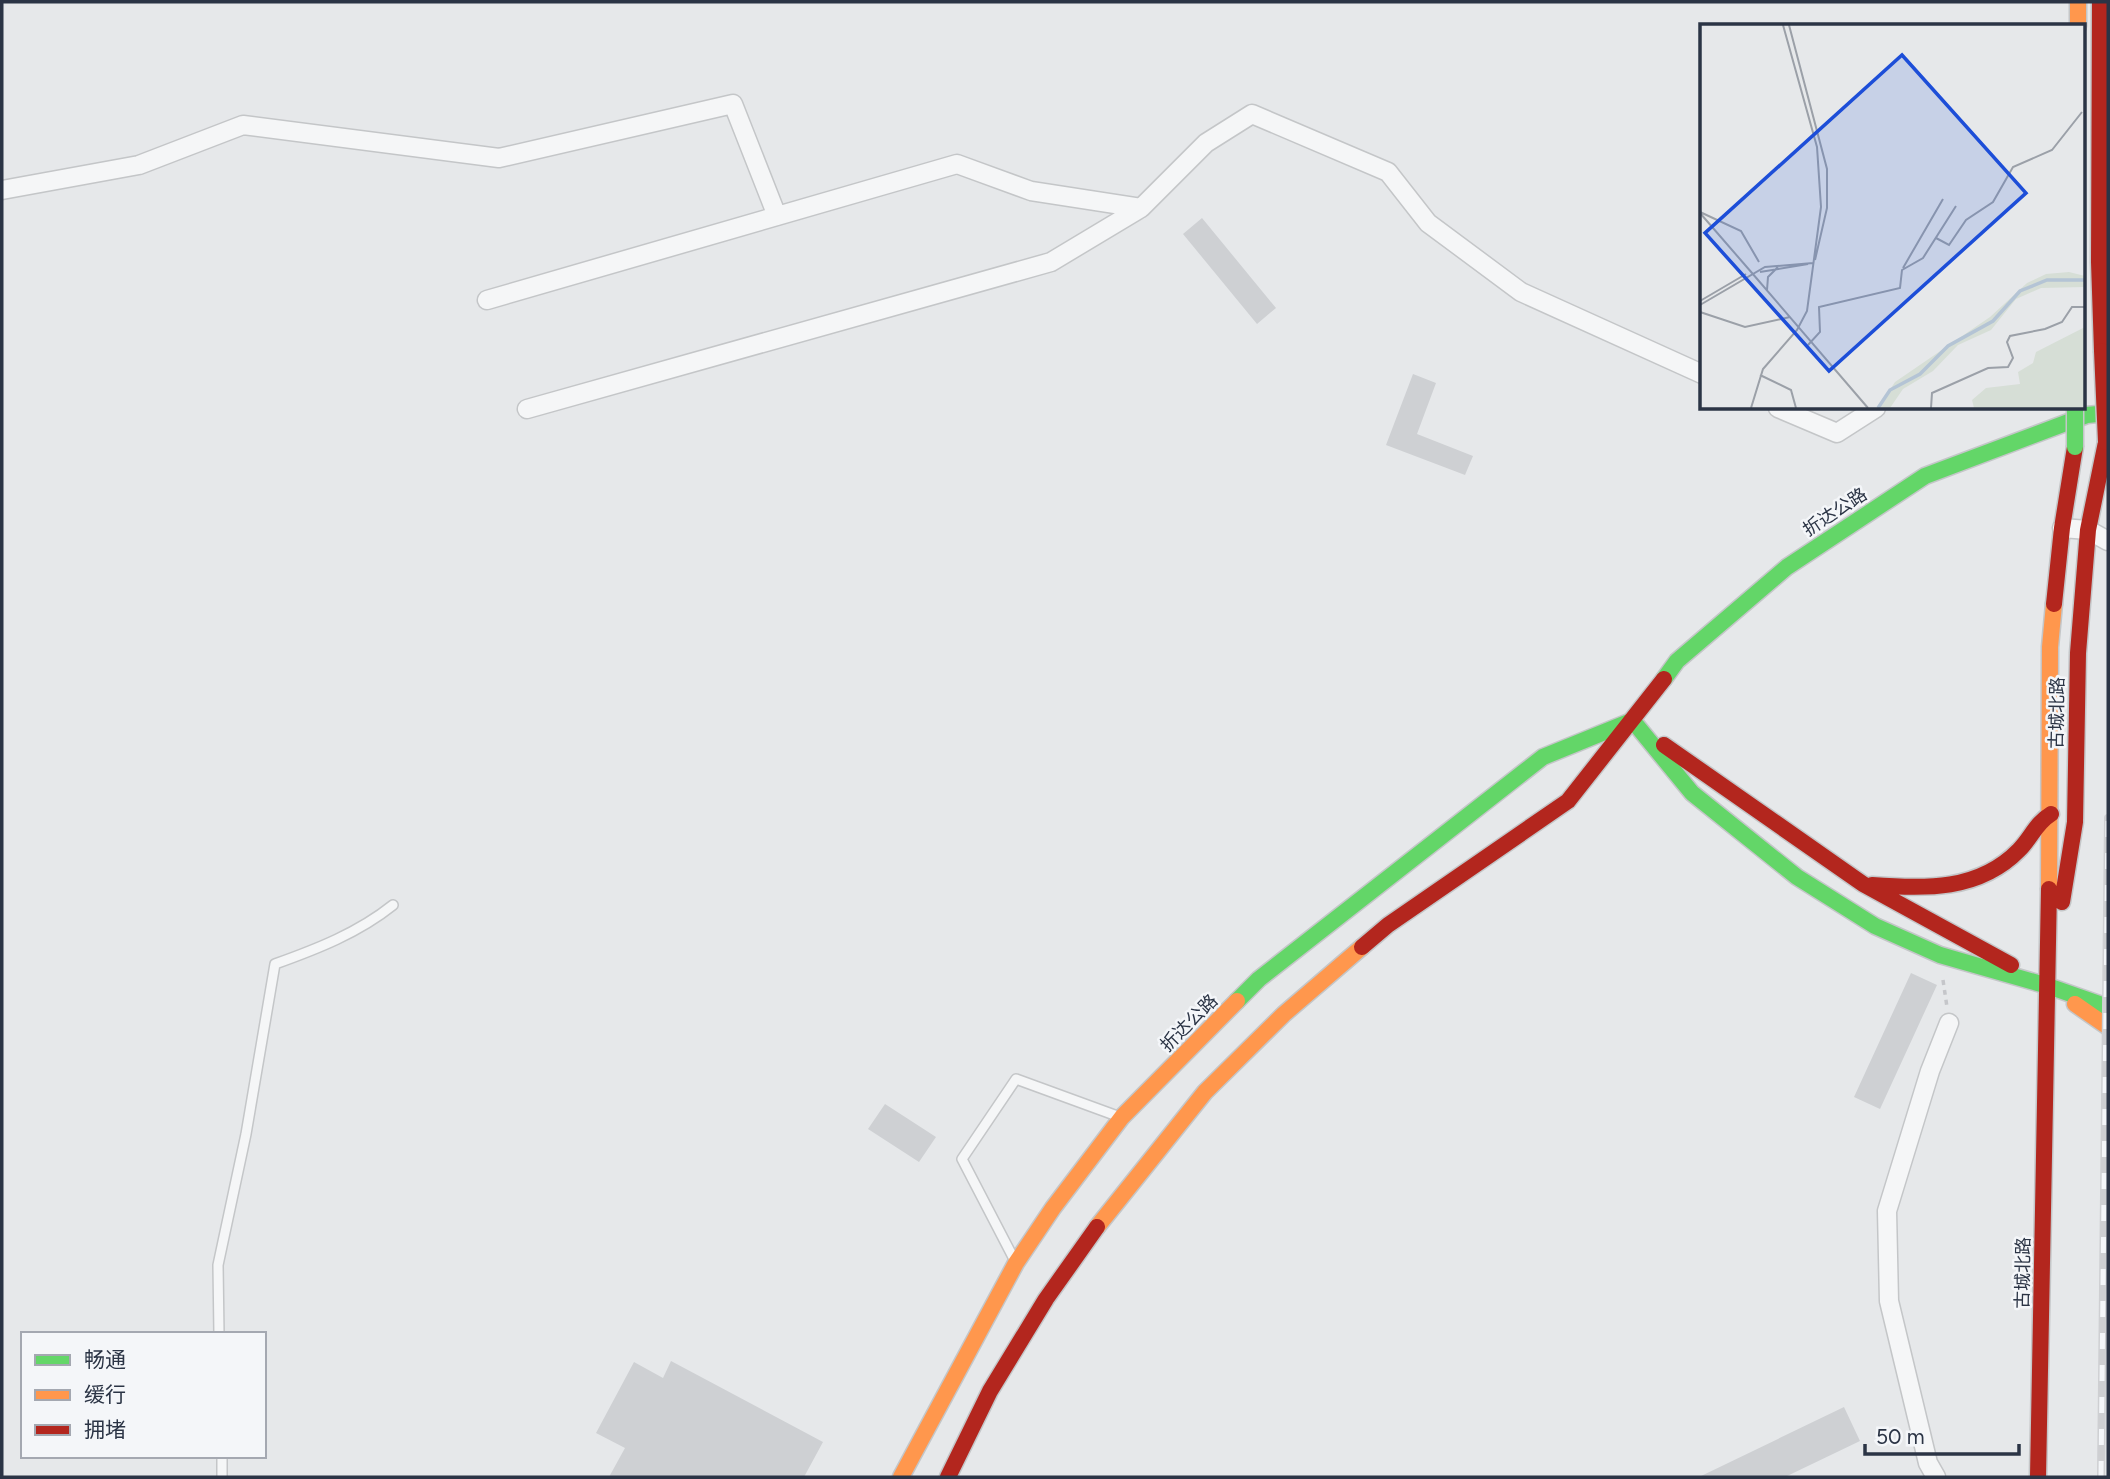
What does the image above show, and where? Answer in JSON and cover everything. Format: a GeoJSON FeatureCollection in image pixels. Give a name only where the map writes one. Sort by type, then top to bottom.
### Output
{"type":"FeatureCollection","features":[{"type":"Feature","properties":{"kind":"main road"},"geometry":{"type":"LineString","coordinates":[[2077,24],[2078,2]]}},
{"type":"Feature","properties":{"kind":"main road","name":"古城北路"},"geometry":{"type":"LineString","coordinates":[[2048,986],[2075,822],[2078,653],[2088,530],[2106,442],[2102,351],[2091,262],[2100,2]]}},
{"type":"Feature","properties":{"kind":"main road","name":"古城北路"},"geometry":{"type":"LineString","coordinates":[[2038,1477],[2051,814],[2050,647],[2062,528],[2075,447],[2075,410]]}},
{"type":"Feature","properties":{"kind":"main road","name":"折达公路"},"geometry":{"type":"LineString","coordinates":[[948,1477],[990,1391],[1046,1299],[1115,1202],[1206,1092],[1284,1014],[1388,925],[1569,801],[1677,661],[1787,567],[1925,476],[2087,415],[2108,413]]}},
{"type":"Feature","properties":{"kind":"main road"},"geometry":{"type":"LineString","coordinates":[[1633,721],[1701,773],[1863,884],[2048,986],[2108,1027]]}},
{"type":"Feature","properties":{"kind":"main road"},"geometry":{"type":"LineString","coordinates":[[1633,721],[1692,793],[1797,877],[1875,926],[1940,955],[2048,986],[2108,1007]]}},
{"type":"Feature","properties":{"kind":"main road","name":"折达公路"},"geometry":{"type":"LineString","coordinates":[[901,1477],[1016,1263],[1053,1208],[1122,1117],[1259,979],[1543,757],[1633,721]]}},
{"type":"Feature","properties":{"kind":"main road"},"geometry":{"type":"LineString","coordinates":[[1863,884],[1934,889],[1975,880],[2007,860],[2031,835],[2040,819],[2051,814]]}},
{"type":"Feature","properties":{"kind":"street"},"geometry":{"type":"LineString","coordinates":[[2,190],[139,165],[243,125],[499,158],[733,104],[777,216]]}},
{"type":"Feature","properties":{"kind":"street"},"geometry":{"type":"LineString","coordinates":[[527,409],[1051,262],[1141,208],[1206,143],[1252,114],[1388,172],[1428,223],[1521,292],[1700,373]]}},
{"type":"Feature","properties":{"kind":"street"},"geometry":{"type":"LineString","coordinates":[[487,300],[957,163],[1031,191],[1141,208]]}},
{"type":"Feature","properties":{"kind":"street"},"geometry":{"type":"LineString","coordinates":[[1783,410],[1837,433],[1872,410]]}},
{"type":"Feature","properties":{"kind":"street"},"geometry":{"type":"LineString","coordinates":[[2062,528],[2088,530],[2108,541]]}},
{"type":"Feature","properties":{"kind":"street"},"geometry":{"type":"LineString","coordinates":[[1936,1477],[1928,1463],[1889,1301],[1887,1211],[1930,1070],[1949,1023]]}},
{"type":"Feature","properties":{"kind":"lane"},"geometry":{"type":"LineString","coordinates":[[219,1332],[218,1265],[246,1134],[275,964],[324,946],[377,918],[393,905]]}},
{"type":"Feature","properties":{"kind":"lane"},"geometry":{"type":"LineString","coordinates":[[1016,1263],[962,1159],[1016,1079],[1122,1117]]}},
{"type":"Feature","properties":{"kind":"lane"},"geometry":{"type":"LineString","coordinates":[[222,1458],[222,1477]]}},
{"type":"Feature","properties":{"kind":"building"},"geometry":{"type":"Polygon","coordinates":[[[1202,218],[1276,308],[1257,324],[1183,234],[1202,218]]]}},
{"type":"Feature","properties":{"kind":"building"},"geometry":{"type":"Polygon","coordinates":[[[1413,374],[1436,383],[1417,434],[1473,456],[1465,475],[1386,445],[1413,374]]]}},
{"type":"Feature","properties":{"kind":"building"},"geometry":{"type":"Polygon","coordinates":[[[1911,973],[1937,985],[1880,1109],[1854,1097],[1911,973]]]}},
{"type":"Feature","properties":{"kind":"building"},"geometry":{"type":"Polygon","coordinates":[[[885,1104],[936,1137],[919,1162],[868,1129],[885,1104]]]}},
{"type":"Feature","properties":{"kind":"building"},"geometry":{"type":"Polygon","coordinates":[[[671,1361],[823,1442],[804,1477],[609,1477],[625,1448],[596,1433],[634,1362],[663,1378],[671,1361]]]}},
{"type":"Feature","properties":{"kind":"building"},"geometry":{"type":"Polygon","coordinates":[[[1844,1407],[1860,1441],[1785,1477],[1699,1477],[1844,1407]]]}},
{"type":"Feature","properties":{"kind":"railway"},"geometry":{"type":"LineString","coordinates":[[2101,1477],[2108,818]]}},
{"type":"Feature","properties":{"kind":"traffic: fast"},"geometry":{"type":"LineString","coordinates":[[2075,410],[2075,447]]}},
{"type":"Feature","properties":{"kind":"traffic: fast"},"geometry":{"type":"LineString","coordinates":[[1664,679],[1677,661],[1787,567],[1925,476],[2087,415],[2108,413]]}},
{"type":"Feature","properties":{"kind":"traffic: fast"},"geometry":{"type":"LineString","coordinates":[[1633,721],[1692,793],[1797,877],[1875,926],[1940,955],[2048,986],[2108,1007]]}},
{"type":"Feature","properties":{"kind":"traffic: fast"},"geometry":{"type":"LineString","coordinates":[[1237,1001],[1259,979],[1543,757],[1629,722]]}},
{"type":"Feature","properties":{"kind":"traffic: slow"},"geometry":{"type":"LineString","coordinates":[[2078,2],[2078,24]]}},
{"type":"Feature","properties":{"kind":"traffic: slow"},"geometry":{"type":"LineString","coordinates":[[2049,889],[2050,647],[2054,604]]}},
{"type":"Feature","properties":{"kind":"traffic: slow"},"geometry":{"type":"LineString","coordinates":[[1097,1227],[1205,1092],[1284,1014],[1362,947]]}},
{"type":"Feature","properties":{"kind":"traffic: slow"},"geometry":{"type":"LineString","coordinates":[[901,1477],[1016,1263],[1053,1208],[1122,1117],[1237,1001]]}},
{"type":"Feature","properties":{"kind":"traffic: slow"},"geometry":{"type":"LineString","coordinates":[[2075,1004],[2108,1027]]}},
{"type":"Feature","properties":{"kind":"traffic: jam"},"geometry":{"type":"LineString","coordinates":[[2100,2],[2099,262],[2102,351]]}},
{"type":"Feature","properties":{"kind":"traffic: jam"},"geometry":{"type":"LineString","coordinates":[[2102,351],[2106,442]]}},
{"type":"Feature","properties":{"kind":"traffic: jam"},"geometry":{"type":"LineString","coordinates":[[2062,902],[2075,822],[2078,653],[2088,530],[2106,442]]}},
{"type":"Feature","properties":{"kind":"traffic: jam"},"geometry":{"type":"LineString","coordinates":[[2054,604],[2062,528],[2075,447]]}},
{"type":"Feature","properties":{"kind":"traffic: jam"},"geometry":{"type":"LineString","coordinates":[[1362,947],[1388,925],[1568,801],[1664,679]]}},
{"type":"Feature","properties":{"kind":"traffic: jam"},"geometry":{"type":"LineString","coordinates":[[1664,745],[1863,884],[2011,965]]}},
{"type":"Feature","properties":{"kind":"traffic: jam"},"geometry":{"type":"LineString","coordinates":[[1872,885],[1931,886],[1969,880],[1987,873],[2019,850],[2041,822],[2051,814]]}},
{"type":"Feature","properties":{"kind":"traffic: jam"},"geometry":{"type":"LineString","coordinates":[[2038,1477],[2049,889]]}},
{"type":"Feature","properties":{"kind":"traffic: jam"},"geometry":{"type":"LineString","coordinates":[[948,1477],[990,1391],[1046,1299],[1097,1227]]}}]}
